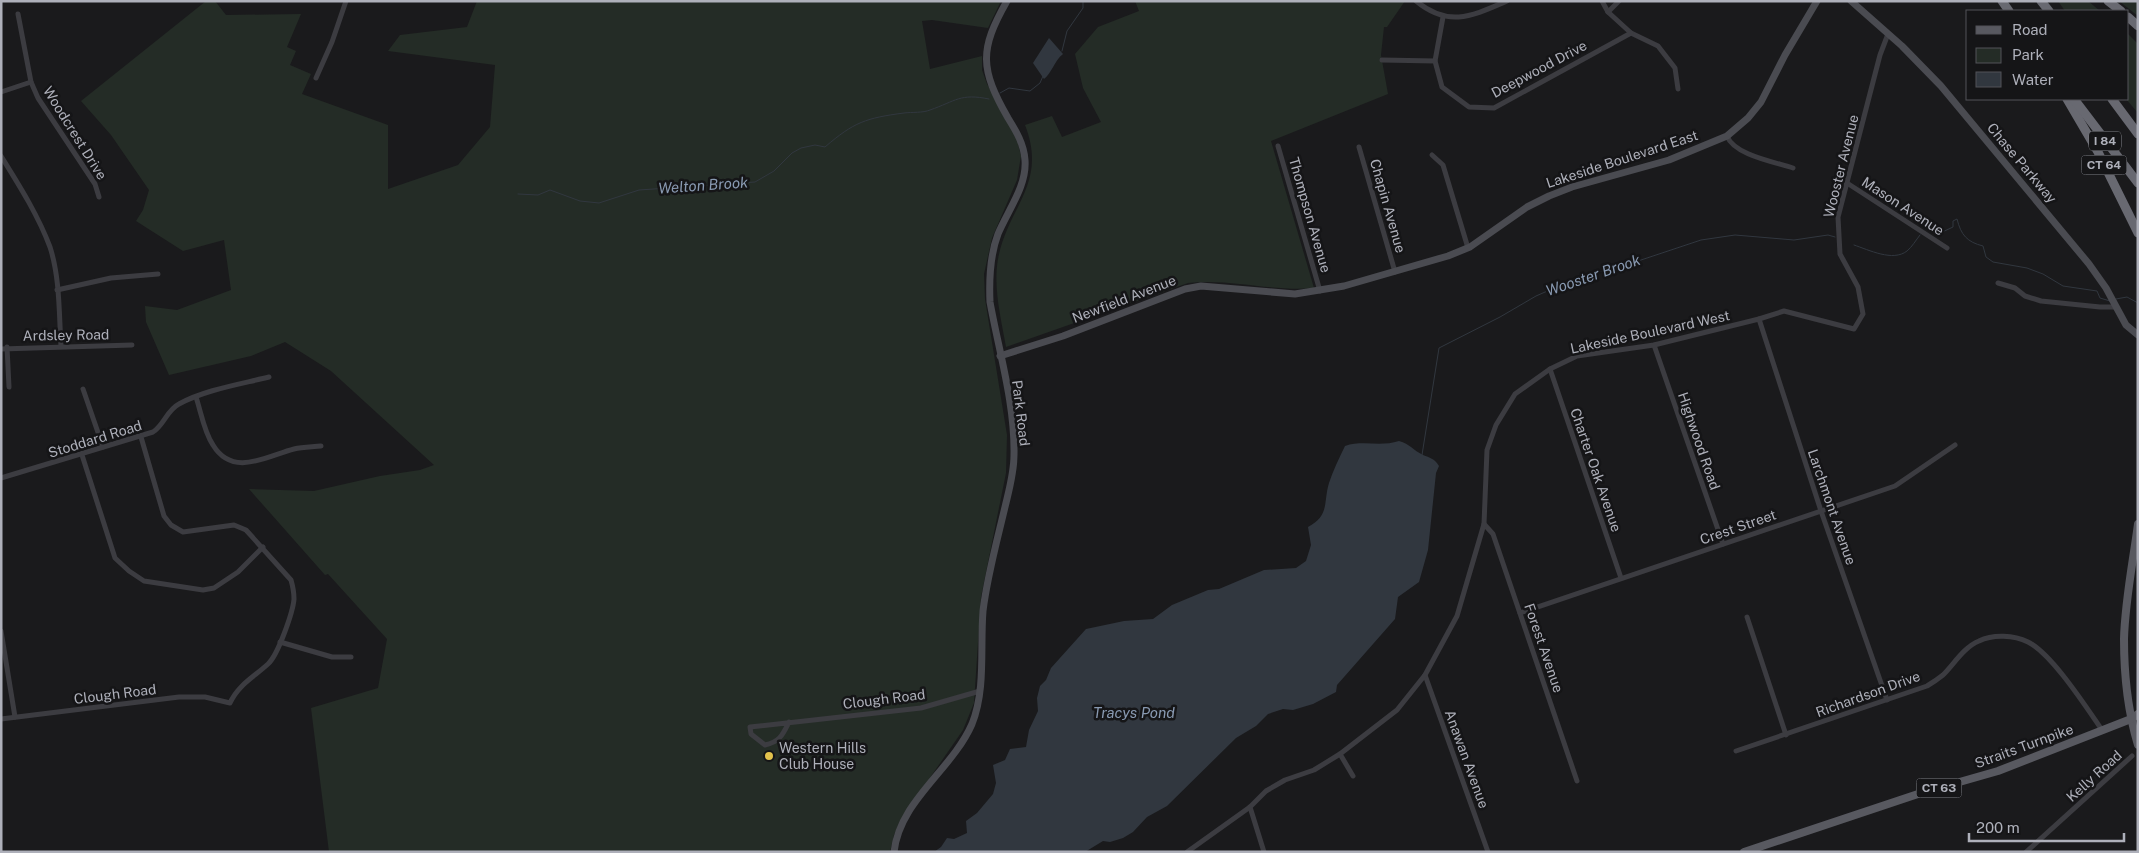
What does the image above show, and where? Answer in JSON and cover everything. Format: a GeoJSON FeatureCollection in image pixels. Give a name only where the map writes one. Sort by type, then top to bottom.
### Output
{"type":"FeatureCollection","features":[{"type":"Feature","properties":{"kind":"highway"},"geometry":{"type":"LineString","coordinates":[[2108,1],[2119,10]]}},
{"type":"Feature","properties":{"kind":"highway","name":"CT 64"},"geometry":{"type":"LineString","coordinates":[[2068,100],[2098,152],[2138,232]]}},
{"type":"Feature","properties":{"kind":"highway","name":"I 84"},"geometry":{"type":"LineString","coordinates":[[2075,100],[2138,183]]}},
{"type":"Feature","properties":{"kind":"highway","name":"I 84"},"geometry":{"type":"LineString","coordinates":[[2113,100],[2138,134]]}},
{"type":"Feature","properties":{"kind":"main road","name":"Park Road"},"geometry":{"type":"LineString","coordinates":[[894,852],[897,835],[903,819],[959,747],[972,725],[980,691],[984,609],[1011,479],[1014,456],[1012,423],[990,302],[991,266],[998,234],[1023,180],[1025,160],[1022,143],[993,90],[987,69],[988,38],[1007,1]]}},
{"type":"Feature","properties":{"kind":"main road","name":"Lakeside Boulevard East"},"geometry":{"type":"LineString","coordinates":[[1320,291],[1344,286],[1448,256],[1468,248],[1527,207],[1549,196],[1572,187],[1669,160],[1727,136],[1748,118],[1761,102],[1785,55],[1817,1]]}},
{"type":"Feature","properties":{"kind":"main road","name":"Chase Parkway"},"geometry":{"type":"LineString","coordinates":[[1851,1],[1927,71],[1965,113],[2094,271],[2127,326],[2137,334]]}},
{"type":"Feature","properties":{"kind":"main road","name":"Newfield Avenue"},"geometry":{"type":"LineString","coordinates":[[1000,356],[1062,336],[1185,288],[1201,286],[1295,294],[1320,291]]}},
{"type":"Feature","properties":{"kind":"main road"},"geometry":{"type":"LineString","coordinates":[[2138,524],[2124,638],[2125,668],[2138,745]]}},
{"type":"Feature","properties":{"kind":"main road","name":"Straits Turnpike"},"geometry":{"type":"LineString","coordinates":[[1744,852],[1921,793],[1998,771],[2134,716]]}},
{"type":"Feature","properties":{"kind":"street"},"geometry":{"type":"LineString","coordinates":[[316,78],[332,42],[346,1]]}},
{"type":"Feature","properties":{"kind":"street"},"geometry":{"type":"LineString","coordinates":[[1416,1],[1443,17],[1476,14],[1507,1]]}},
{"type":"Feature","properties":{"kind":"street"},"geometry":{"type":"LineString","coordinates":[[1602,1],[1608,12],[1631,33],[1658,46],[1674,68],[1678,89]]}},
{"type":"Feature","properties":{"kind":"street"},"geometry":{"type":"LineString","coordinates":[[1608,12],[1619,1]]}},
{"type":"Feature","properties":{"kind":"street","name":"Woodcrest Drive"},"geometry":{"type":"LineString","coordinates":[[18,14],[30,82],[38,98],[95,184],[99,196]]}},
{"type":"Feature","properties":{"kind":"street","name":"Deepwood Drive"},"geometry":{"type":"LineString","coordinates":[[1443,17],[1435,61],[1442,87],[1469,107],[1494,108],[1631,33]]}},
{"type":"Feature","properties":{"kind":"street","name":"Wooster Avenue"},"geometry":{"type":"LineString","coordinates":[[1854,330],[1863,314],[1858,287],[1840,254],[1838,216],[1880,55],[1888,34]]}},
{"type":"Feature","properties":{"kind":"street"},"geometry":{"type":"LineString","coordinates":[[1382,60],[1435,61]]}},
{"type":"Feature","properties":{"kind":"street"},"geometry":{"type":"LineString","coordinates":[[1,92],[30,82]]}},
{"type":"Feature","properties":{"kind":"street"},"geometry":{"type":"LineString","coordinates":[[1727,136],[1734,146],[1744,153],[1794,168]]}},
{"type":"Feature","properties":{"kind":"street","name":"Thompson Avenue"},"geometry":{"type":"LineString","coordinates":[[1278,146],[1320,291]]}},
{"type":"Feature","properties":{"kind":"street","name":"Chapin Avenue"},"geometry":{"type":"LineString","coordinates":[[1359,147],[1395,272]]}},
{"type":"Feature","properties":{"kind":"street"},"geometry":{"type":"LineString","coordinates":[[1432,155],[1443,165],[1468,248]]}},
{"type":"Feature","properties":{"kind":"street"},"geometry":{"type":"LineString","coordinates":[[1,156],[27,199],[50,248],[57,290],[61,346]]}},
{"type":"Feature","properties":{"kind":"street","name":"Mason Avenue"},"geometry":{"type":"LineString","coordinates":[[1847,184],[1946,248]]}},
{"type":"Feature","properties":{"kind":"street"},"geometry":{"type":"LineString","coordinates":[[57,290],[111,278],[158,274]]}},
{"type":"Feature","properties":{"kind":"street"},"geometry":{"type":"LineString","coordinates":[[1998,283],[2015,288],[2025,296],[2041,301],[2100,307],[2114,302]]}},
{"type":"Feature","properties":{"kind":"street","name":"Lakeside Boulevard West"},"geometry":{"type":"LineString","coordinates":[[1187,852],[1250,807],[1272,787],[1285,780],[1314,770],[1340,754],[1397,710],[1424,675],[1457,616],[1484,524],[1487,450],[1496,425],[1515,394],[1550,369],[1577,356],[1654,345],[1759,319],[1784,310],[1854,330]]}},
{"type":"Feature","properties":{"kind":"street","name":"Larchmont Avenue"},"geometry":{"type":"LineString","coordinates":[[1759,319],[1821,511],[1887,700]]}},
{"type":"Feature","properties":{"kind":"street","name":"Ardsley Road"},"geometry":{"type":"LineString","coordinates":[[4,348],[132,345]]}},
{"type":"Feature","properties":{"kind":"street","name":"Highwood Road"},"geometry":{"type":"LineString","coordinates":[[1654,345],[1723,544]]}},
{"type":"Feature","properties":{"kind":"street"},"geometry":{"type":"LineString","coordinates":[[4,348],[8,387]]}},
{"type":"Feature","properties":{"kind":"street","name":"Charter Oak Avenue"},"geometry":{"type":"LineString","coordinates":[[1550,369],[1622,578]]}},
{"type":"Feature","properties":{"kind":"street","name":"Stoddard Road"},"geometry":{"type":"LineString","coordinates":[[1,478],[141,437],[161,427],[178,404],[196,397],[269,377]]}},
{"type":"Feature","properties":{"kind":"street"},"geometry":{"type":"LineString","coordinates":[[83,389],[103,447]]}},
{"type":"Feature","properties":{"kind":"street"},"geometry":{"type":"LineString","coordinates":[[196,397],[212,445],[230,460],[243,464],[295,449],[321,446]]}},
{"type":"Feature","properties":{"kind":"street"},"geometry":{"type":"LineString","coordinates":[[141,437],[164,516],[171,525],[183,532],[234,525],[246,530],[291,580],[294,590],[294,602],[280,642],[332,657],[351,657]]}},
{"type":"Feature","properties":{"kind":"street","name":"Crest Street"},"geometry":{"type":"LineString","coordinates":[[1520,613],[1895,486],[1955,445]]}},
{"type":"Feature","properties":{"kind":"street"},"geometry":{"type":"LineString","coordinates":[[82,454],[116,558],[129,571],[144,581],[203,590],[214,588],[238,572],[262,547]]}},
{"type":"Feature","properties":{"kind":"street","name":"Forest Avenue"},"geometry":{"type":"LineString","coordinates":[[1484,524],[1492,534],[1577,781]]}},
{"type":"Feature","properties":{"kind":"street"},"geometry":{"type":"LineString","coordinates":[[1747,617],[1786,735]]}},
{"type":"Feature","properties":{"kind":"street"},"geometry":{"type":"LineString","coordinates":[[1,631],[15,717]]}},
{"type":"Feature","properties":{"kind":"street","name":"Richardson Drive"},"geometry":{"type":"LineString","coordinates":[[1736,751],[1927,686],[1942,676],[1963,653],[1979,641],[1996,637],[2014,637],[2029,642],[2046,658],[2078,695],[2102,730]]}},
{"type":"Feature","properties":{"kind":"street","name":"Clough Road"},"geometry":{"type":"LineString","coordinates":[[1,719],[179,697],[205,697],[230,703],[240,687],[269,663],[275,655],[280,642]]}},
{"type":"Feature","properties":{"kind":"street","name":"Anawan Avenue"},"geometry":{"type":"LineString","coordinates":[[1424,675],[1488,852]]}},
{"type":"Feature","properties":{"kind":"street","name":"Clough Road"},"geometry":{"type":"LineString","coordinates":[[789,722],[782,736],[775,743],[765,745],[752,734],[750,727],[789,722],[921,708],[980,691]]}},
{"type":"Feature","properties":{"kind":"street"},"geometry":{"type":"LineString","coordinates":[[1340,754],[1353,776]]}},
{"type":"Feature","properties":{"kind":"street","name":"Kelly Road"},"geometry":{"type":"LineString","coordinates":[[2026,852],[2132,756]]}},
{"type":"Feature","properties":{"kind":"street"},"geometry":{"type":"LineString","coordinates":[[1250,807],[1264,852]]}},
{"type":"Feature","properties":{"kind":"green space"},"geometry":{"type":"Polygon","coordinates":[[[206,1],[215,1],[226,15],[301,14],[287,47],[296,51],[290,65],[311,74],[302,94],[388,125],[388,189],[458,165],[490,127],[495,65],[388,51],[400,35],[467,27],[477,1],[1001,1],[988,28],[932,20],[922,21],[930,69],[982,56],[982,70],[987,84],[1015,130],[1021,156],[1017,180],[992,238],[984,274],[985,299],[1007,435],[1006,473],[981,597],[974,703],[963,730],[900,821],[890,852],[329,852],[311,708],[378,688],[387,639],[328,574],[325,575],[249,489],[314,491],[380,476],[420,470],[434,465],[331,371],[285,342],[251,356],[169,375],[146,322],[145,306],[177,310],[231,290],[224,240],[183,251],[136,221],[143,210],[149,190],[111,135],[81,101],[206,1]]]}},
{"type":"Feature","properties":{"kind":"green space"},"geometry":{"type":"Polygon","coordinates":[[[1135,1],[1405,1],[1387,27],[1384,27],[1381,55],[1388,94],[1271,141],[1314,288],[1282,288],[1220,282],[1188,283],[1006,347],[996,281],[998,259],[1003,240],[1024,194],[1032,163],[1031,146],[1025,125],[1052,116],[1062,137],[1101,122],[1083,88],[1075,54],[1098,27],[1139,11],[1135,1]]]}},
{"type":"Feature","properties":{"kind":"green space"},"geometry":{"type":"Polygon","coordinates":[[[2058,1],[2088,1],[2099,10],[2064,10],[2058,1]]]}},
{"type":"Feature","properties":{"kind":"green space"},"geometry":{"type":"Polygon","coordinates":[[[2119,1],[2138,1],[2138,16],[2119,1]]]}},
{"type":"Feature","properties":{"kind":"green space"},"geometry":{"type":"Polygon","coordinates":[[[2129,35],[2138,44],[2138,113],[2127,100],[2129,100],[2129,35]]]}},
{"type":"Feature","properties":{"kind":"water"},"geometry":{"type":"Polygon","coordinates":[[[1049,38],[1063,54],[1044,79],[1033,63],[1049,38]]]}},
{"type":"Feature","properties":{"kind":"water","name":"Tracys Pond"},"geometry":{"type":"Polygon","coordinates":[[[1399,441],[1432,459],[1439,466],[1436,473],[1428,550],[1419,582],[1398,597],[1395,619],[1337,685],[1336,692],[1313,704],[1293,710],[1283,709],[1268,714],[1256,726],[1236,738],[1167,806],[1147,817],[1133,832],[1123,838],[1110,842],[1103,841],[1085,852],[934,852],[941,847],[947,838],[954,839],[967,833],[966,821],[977,813],[993,794],[996,783],[993,765],[1005,760],[1010,749],[1026,747],[1029,730],[1038,711],[1037,698],[1040,686],[1046,680],[1051,668],[1086,629],[1124,621],[1153,619],[1172,605],[1208,590],[1219,589],[1264,570],[1296,568],[1306,561],[1311,545],[1308,527],[1320,518],[1323,513],[1329,483],[1345,446],[1399,441]]]}},
{"type":"Feature","properties":{"kind":"waterway","name":"Welton Brook"},"geometry":{"type":"LineString","coordinates":[[1062,51],[1067,31],[1083,8],[1083,1]]}},
{"type":"Feature","properties":{"kind":"waterway","name":"Welton Brook"},"geometry":{"type":"LineString","coordinates":[[1000,93],[1009,88],[1030,91],[1040,83],[1043,76]]}},
{"type":"Feature","properties":{"kind":"waterway","name":"Welton Brook"},"geometry":{"type":"LineString","coordinates":[[518,194],[538,195],[550,190],[580,201],[599,203],[639,190],[755,182],[774,171],[792,153],[801,148],[815,145],[825,147],[861,122],[891,115],[927,111],[964,97],[989,99]]}},
{"type":"Feature","properties":{"kind":"waterway","name":"Wooster Brook"},"geometry":{"type":"LineString","coordinates":[[1936,235],[1953,227],[1953,221],[1957,219],[1965,237],[1983,246],[1986,257],[1993,262],[2027,268],[2043,274],[2063,286],[2097,291],[2100,298],[2110,301]]}},
{"type":"Feature","properties":{"kind":"waterway","name":"Wooster Brook"},"geometry":{"type":"LineString","coordinates":[[1422,455],[1439,348],[1536,296],[1577,278],[1638,261],[1701,240],[1735,235],[1794,240],[1828,235],[1835,237]]}},
{"type":"Feature","properties":{"kind":"waterway","name":"Wooster Brook"},"geometry":{"type":"LineString","coordinates":[[1854,245],[1881,254],[1895,255],[1907,251],[1920,235]]}},
{"type":"Feature","properties":{"kind":"waterway","name":"Wooster Brook"},"geometry":{"type":"LineString","coordinates":[[2116,299],[2127,297],[2138,303]]}},
{"type":"Feature","properties":{"kind":"place","name":"Western Hills Club House"},"geometry":{"type":"Point","coordinates":[769,756]}}]}
